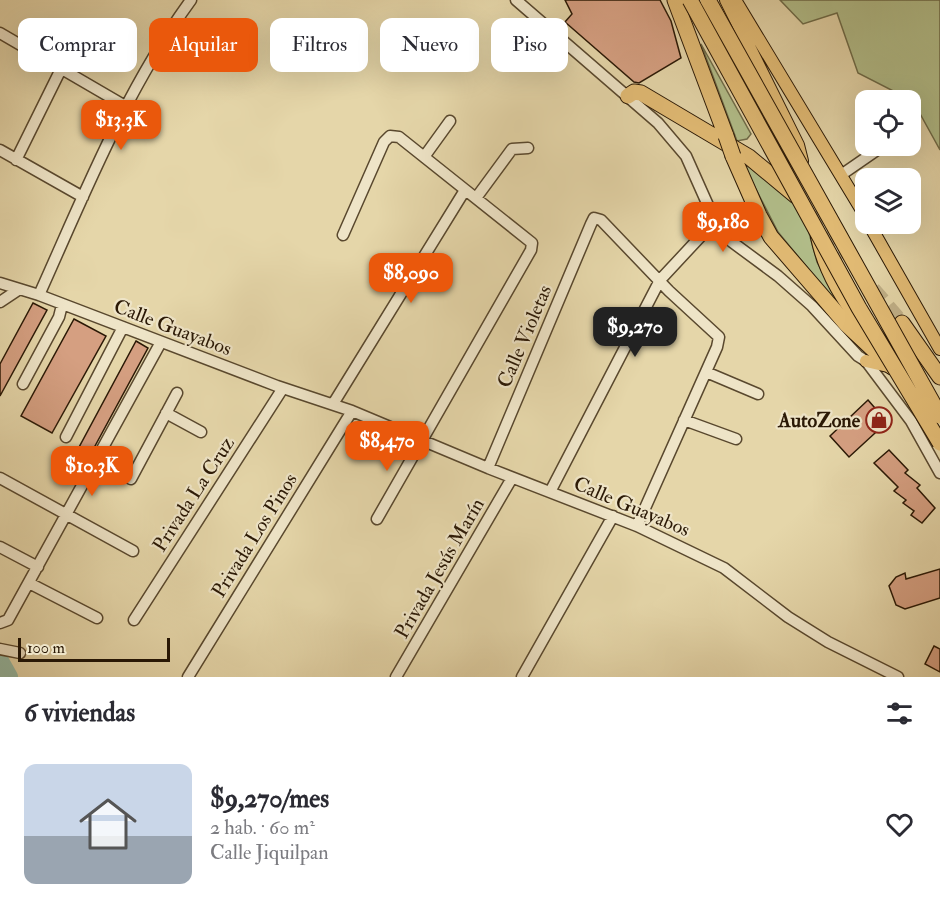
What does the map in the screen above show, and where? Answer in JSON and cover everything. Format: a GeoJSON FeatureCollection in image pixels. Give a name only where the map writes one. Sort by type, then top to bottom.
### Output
{"type":"FeatureCollection","features":[{"type":"Feature","properties":{"kind":"highway"},"geometry":{"type":"LineString","coordinates":[[675,0],[733,156],[771,237],[847,325],[892,367]]}},
{"type":"Feature","properties":{"kind":"highway"},"geometry":{"type":"LineString","coordinates":[[690,0],[859,308],[940,443]]}},
{"type":"Feature","properties":{"kind":"highway"},"geometry":{"type":"LineString","coordinates":[[628,96],[641,93],[749,157],[804,204],[765,137],[706,0]]}},
{"type":"Feature","properties":{"kind":"highway"},"geometry":{"type":"LineString","coordinates":[[706,0],[940,416]]}},
{"type":"Feature","properties":{"kind":"highway"},"geometry":{"type":"LineString","coordinates":[[902,323],[940,377]]}},
{"type":"Feature","properties":{"kind":"main road"},"geometry":{"type":"LineString","coordinates":[[726,0],[798,145],[814,225],[826,270],[844,302],[892,367],[940,425]]}},
{"type":"Feature","properties":{"kind":"main road"},"geometry":{"type":"LineString","coordinates":[[735,0],[855,199]]}},
{"type":"Feature","properties":{"kind":"main road"},"geometry":{"type":"LineString","coordinates":[[876,234],[940,349]]}},
{"type":"Feature","properties":{"kind":"main road"},"geometry":{"type":"LineString","coordinates":[[866,361],[892,367]]}},
{"type":"Feature","properties":{"kind":"street"},"geometry":{"type":"LineString","coordinates":[[39,295],[127,107],[176,20],[191,0]]}},
{"type":"Feature","properties":{"kind":"street"},"geometry":{"type":"LineString","coordinates":[[516,0],[658,123],[686,156],[715,221],[732,242],[778,276],[812,306],[858,356],[866,361],[911,421],[940,473]]}},
{"type":"Feature","properties":{"kind":"street"},"geometry":{"type":"LineString","coordinates":[[0,33],[18,44]]}},
{"type":"Feature","properties":{"kind":"street"},"geometry":{"type":"LineString","coordinates":[[16,160],[60,72]]}},
{"type":"Feature","properties":{"kind":"street"},"geometry":{"type":"LineString","coordinates":[[66,72],[127,107]]}},
{"type":"Feature","properties":{"kind":"street"},"geometry":{"type":"LineString","coordinates":[[424,158],[450,121]]}},
{"type":"Feature","properties":{"kind":"street"},"geometry":{"type":"LineString","coordinates":[[343,235],[384,142],[390,135],[399,137],[532,243],[531,250],[378,519]]}},
{"type":"Feature","properties":{"kind":"street"},"geometry":{"type":"LineString","coordinates":[[476,198],[512,150],[528,148]]}},
{"type":"Feature","properties":{"kind":"street"},"geometry":{"type":"LineString","coordinates":[[0,150],[83,197]]}},
{"type":"Feature","properties":{"kind":"street"},"geometry":{"type":"LineString","coordinates":[[841,175],[869,156]]}},
{"type":"Feature","properties":{"kind":"street"},"geometry":{"type":"LineString","coordinates":[[333,404],[465,190]]}},
{"type":"Feature","properties":{"kind":"street","name":"Calle Violetas"},"geometry":{"type":"LineString","coordinates":[[488,468],[594,218],[601,220],[660,280]]}},
{"type":"Feature","properties":{"kind":"street"},"geometry":{"type":"LineString","coordinates":[[550,492],[660,280],[715,221]]}},
{"type":"Feature","properties":{"kind":"street"},"geometry":{"type":"LineString","coordinates":[[637,526],[719,338],[660,280]]}},
{"type":"Feature","properties":{"kind":"street","name":"Calle Guayabos"},"geometry":{"type":"LineString","coordinates":[[0,283],[39,295],[282,388],[352,411],[512,478],[637,526],[723,568],[788,617],[828,642],[898,677]]}},
{"type":"Feature","properties":{"kind":"street"},"geometry":{"type":"LineString","coordinates":[[0,302],[18,290]]}},
{"type":"Feature","properties":{"kind":"street"},"geometry":{"type":"LineString","coordinates":[[23,384],[59,317],[62,305]]}},
{"type":"Feature","properties":{"kind":"street"},"geometry":{"type":"LineString","coordinates":[[66,437],[123,327]]}},
{"type":"Feature","properties":{"kind":"street"},"geometry":{"type":"LineString","coordinates":[[3,619],[29,583],[161,342]]}},
{"type":"Feature","properties":{"kind":"street"},"geometry":{"type":"LineString","coordinates":[[706,372],[758,394]]}},
{"type":"Feature","properties":{"kind":"street","name":"Privada La Cruz"},"geometry":{"type":"LineString","coordinates":[[134,620],[282,388]]}},
{"type":"Feature","properties":{"kind":"street"},"geometry":{"type":"LineString","coordinates":[[96,461],[131,479],[177,393]]}},
{"type":"Feature","properties":{"kind":"street","name":"Privada Los Pinos"},"geometry":{"type":"LineString","coordinates":[[188,677],[352,411]]}},
{"type":"Feature","properties":{"kind":"street"},"geometry":{"type":"LineString","coordinates":[[166,412],[201,432]]}},
{"type":"Feature","properties":{"kind":"street"},"geometry":{"type":"LineString","coordinates":[[684,420],[736,439]]}},
{"type":"Feature","properties":{"kind":"street"},"geometry":{"type":"LineString","coordinates":[[0,478],[134,551]]}},
{"type":"Feature","properties":{"kind":"street","name":"Privada Jesús Marín"},"geometry":{"type":"LineString","coordinates":[[396,677],[512,478]]}},
{"type":"Feature","properties":{"kind":"street"},"geometry":{"type":"LineString","coordinates":[[522,677],[613,516]]}},
{"type":"Feature","properties":{"kind":"street"},"geometry":{"type":"LineString","coordinates":[[0,547],[38,567]]}},
{"type":"Feature","properties":{"kind":"street"},"geometry":{"type":"LineString","coordinates":[[29,583],[97,618]]}},
{"type":"Feature","properties":{"kind":"street"},"geometry":{"type":"LineString","coordinates":[[0,649],[20,653]]}},
{"type":"Feature","properties":{"kind":"green space"},"geometry":{"type":"Polygon","coordinates":[[[780,0],[940,0],[940,150],[921,116],[921,90],[891,90],[858,73],[837,13],[803,24],[780,0]]]}},
{"type":"Feature","properties":{"kind":"green space"},"geometry":{"type":"Polygon","coordinates":[[[701,44],[751,134],[747,139],[737,141],[701,44]]]}},
{"type":"Feature","properties":{"kind":"green space"},"geometry":{"type":"Polygon","coordinates":[[[742,162],[754,169],[803,211],[817,262],[842,310],[778,232],[742,162]]]}},
{"type":"Feature","properties":{"kind":"building"},"geometry":{"type":"Polygon","coordinates":[[[565,0],[660,0],[671,21],[681,58],[639,83],[634,82],[568,25],[568,19],[572,14],[565,0]]]}},
{"type":"Feature","properties":{"kind":"building"},"geometry":{"type":"Polygon","coordinates":[[[33,303],[47,310],[0,396],[0,364],[33,303]]]}},
{"type":"Feature","properties":{"kind":"building"},"geometry":{"type":"Polygon","coordinates":[[[74,319],[106,336],[52,433],[21,416],[74,319]]]}},
{"type":"Feature","properties":{"kind":"building"},"geometry":{"type":"Polygon","coordinates":[[[136,341],[148,348],[89,457],[77,451],[136,341]]]}},
{"type":"Feature","properties":{"kind":"building"},"geometry":{"type":"Polygon","coordinates":[[[868,400],[887,422],[849,457],[830,436],[868,400]]]}},
{"type":"Feature","properties":{"kind":"building"},"geometry":{"type":"Polygon","coordinates":[[[889,450],[908,470],[905,473],[920,485],[917,488],[935,508],[922,523],[911,515],[914,511],[903,503],[906,500],[894,491],[898,487],[874,463],[889,450]]]}},
{"type":"Feature","properties":{"kind":"building"},"geometry":{"type":"Polygon","coordinates":[[[940,569],[940,598],[905,609],[896,605],[889,586],[896,577],[905,573],[906,579],[940,569]]]}},
{"type":"Feature","properties":{"kind":"building"},"geometry":{"type":"Polygon","coordinates":[[[934,646],[940,649],[940,672],[925,664],[934,646]]]}},
{"type":"Feature","properties":{"kind":"waterway"},"geometry":{"type":"LineString","coordinates":[[0,661],[9,677]]}},
{"type":"Feature","properties":{"kind":"tunnel"},"geometry":{"type":"LineString","coordinates":[[812,214],[846,256]]}},
{"type":"Feature","properties":{"kind":"tunnel"},"geometry":{"type":"LineString","coordinates":[[873,289],[902,323]]}},
{"type":"Feature","properties":{"kind":"place","name":"AutoZone"},"geometry":{"type":"Point","coordinates":[879,420]}}]}
